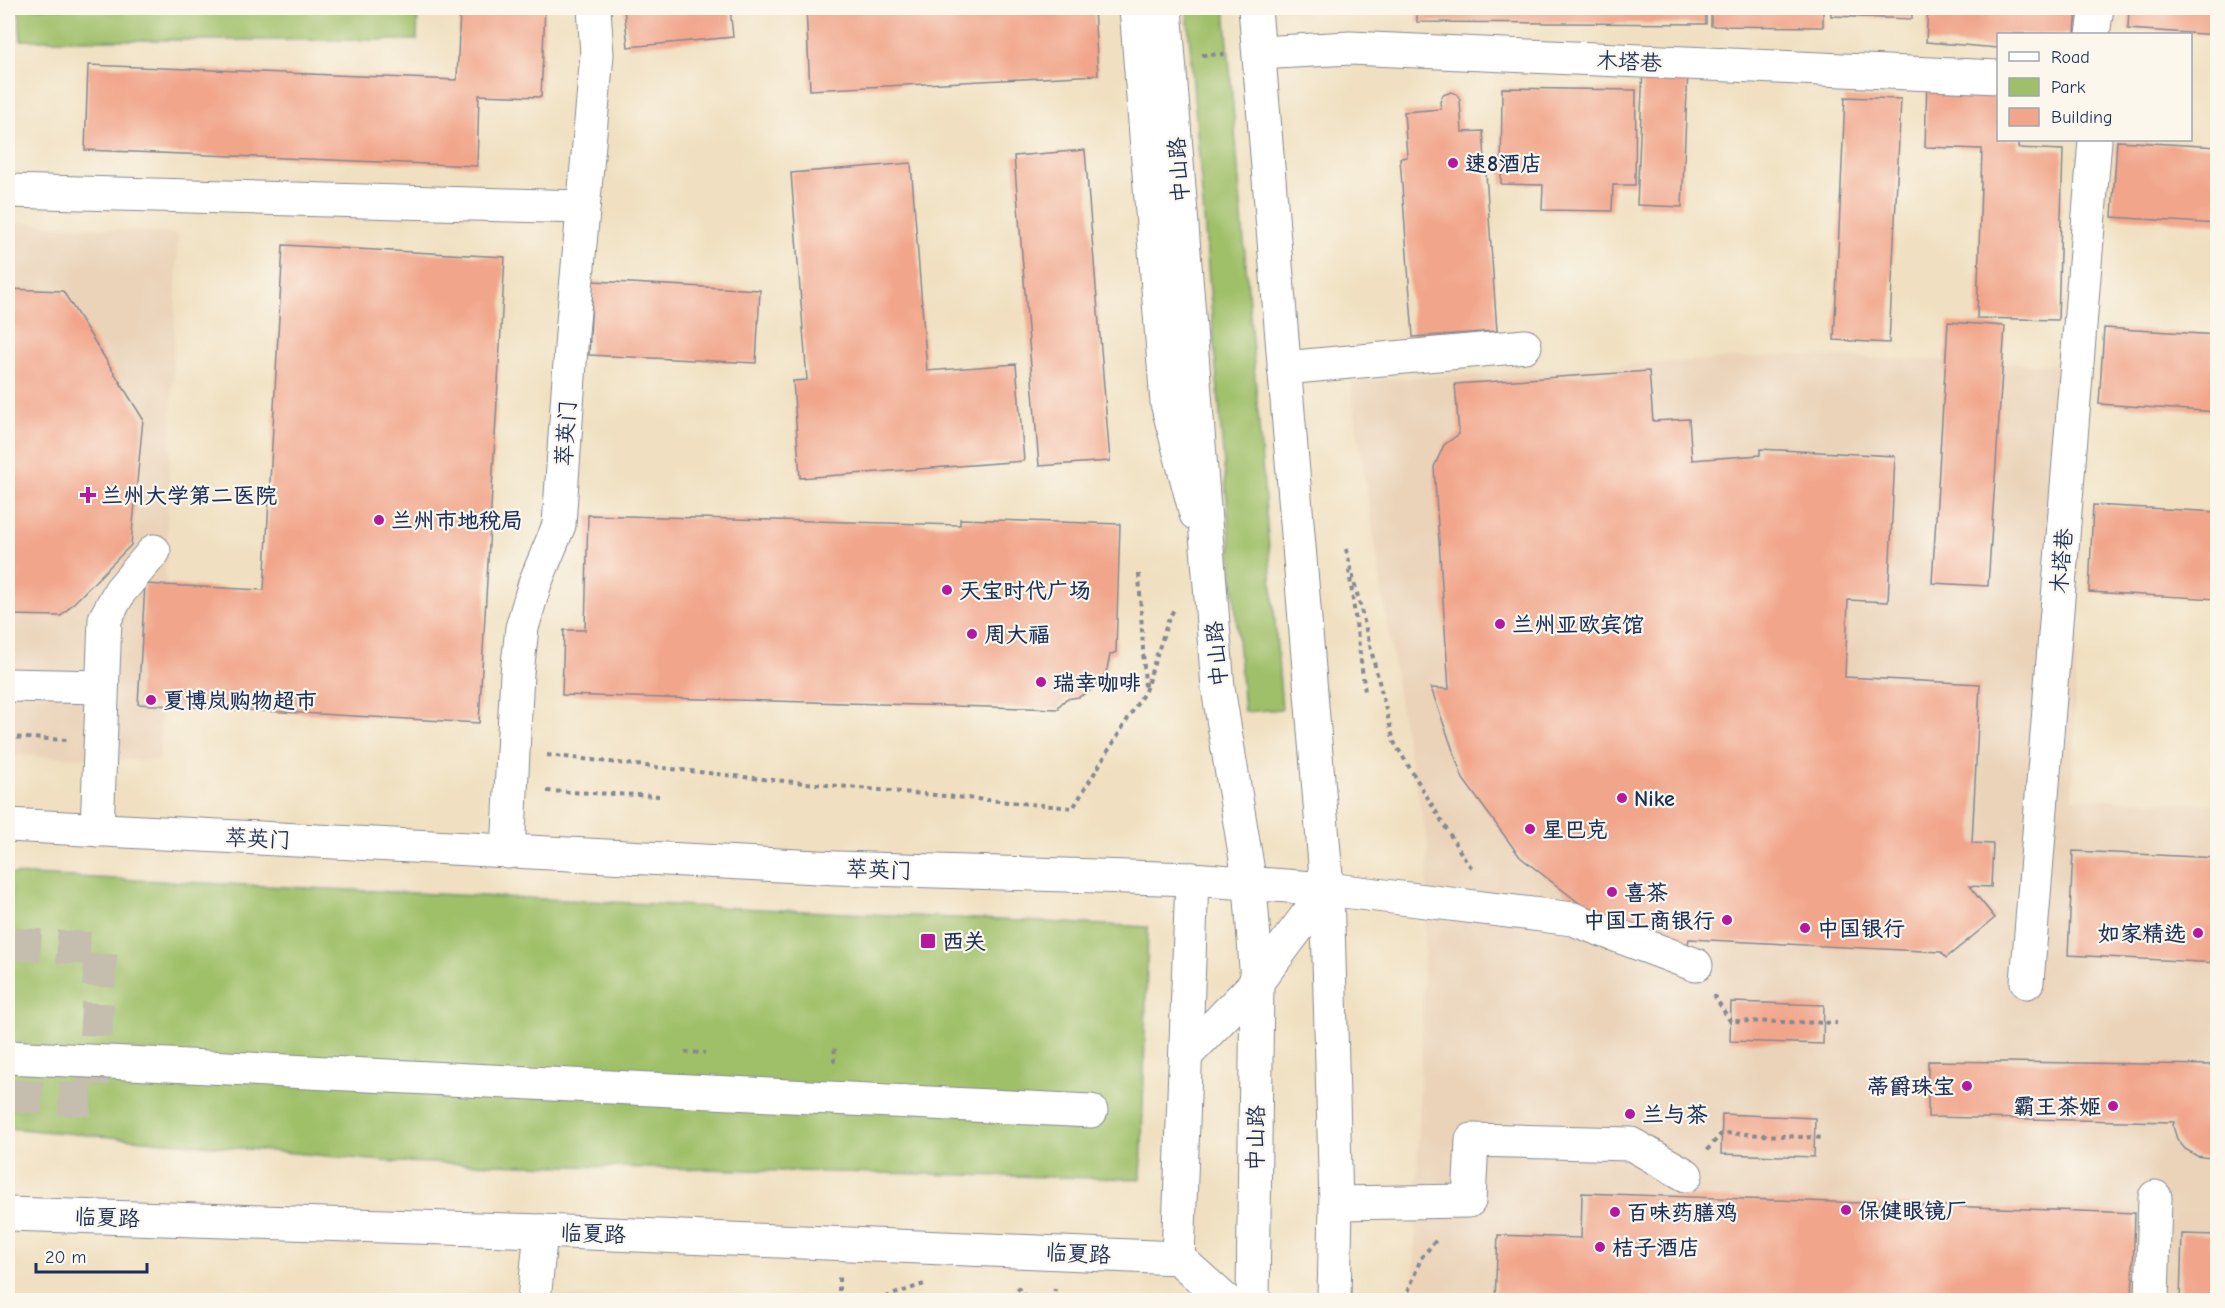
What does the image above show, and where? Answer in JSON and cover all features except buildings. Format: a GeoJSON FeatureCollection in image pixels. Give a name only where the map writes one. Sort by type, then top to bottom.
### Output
{"type":"FeatureCollection","features":[{"type":"Feature","properties":{"kind":"main road","name":"萃英门"},"geometry":{"type":"LineString","coordinates":[[508,852],[517,673],[522,628],[535,583],[559,525],[597,55],[594,8]]}},
{"type":"Feature","properties":{"kind":"main road"},"geometry":{"type":"LineString","coordinates":[[1136,8],[1167,403],[1208,561]]}},
{"type":"Feature","properties":{"kind":"main road","name":"中山路"},"geometry":{"type":"LineString","coordinates":[[1165,8],[1218,688],[1250,884],[1257,982],[1253,1300]]}},
{"type":"Feature","properties":{"kind":"main road"},"geometry":{"type":"LineString","coordinates":[[1255,8],[1327,889],[1336,1203],[1334,1300]]}},
{"type":"Feature","properties":{"kind":"main road"},"geometry":{"type":"LineString","coordinates":[[2093,33],[2097,8]]}},
{"type":"Feature","properties":{"kind":"main road","name":"木塔巷"},"geometry":{"type":"LineString","coordinates":[[1259,52],[1350,48],[1997,77]]}},
{"type":"Feature","properties":{"kind":"main road","name":"木塔巷"},"geometry":{"type":"LineString","coordinates":[[2027,982],[2096,141]]}},
{"type":"Feature","properties":{"kind":"main road"},"geometry":{"type":"LineString","coordinates":[[8,191],[583,207]]}},
{"type":"Feature","properties":{"kind":"main road"},"geometry":{"type":"LineString","coordinates":[[1284,368],[1525,346]]}},
{"type":"Feature","properties":{"kind":"main road"},"geometry":{"type":"LineString","coordinates":[[97,830],[105,619],[120,591],[154,551]]}},
{"type":"Feature","properties":{"kind":"main road"},"geometry":{"type":"LineString","coordinates":[[8,685],[102,687]]}},
{"type":"Feature","properties":{"kind":"main road","name":"萃英门"},"geometry":{"type":"LineString","coordinates":[[8,825],[837,868],[1192,879],[1327,889],[1573,919],[1696,965]]}},
{"type":"Feature","properties":{"kind":"main road"},"geometry":{"type":"LineString","coordinates":[[1192,879],[1178,1258],[1225,1300]]}},
{"type":"Feature","properties":{"kind":"main road"},"geometry":{"type":"LineString","coordinates":[[1187,1054],[1257,982],[1327,889]]}},
{"type":"Feature","properties":{"kind":"main road"},"geometry":{"type":"LineString","coordinates":[[8,1057],[1091,1111]]}},
{"type":"Feature","properties":{"kind":"main road"},"geometry":{"type":"LineString","coordinates":[[1336,1203],[1469,1201],[1472,1140],[1631,1144],[1686,1175]]}},
{"type":"Feature","properties":{"kind":"main road"},"geometry":{"type":"LineString","coordinates":[[2152,1300],[2155,1197]]}},
{"type":"Feature","properties":{"kind":"main road","name":"临夏路"},"geometry":{"type":"LineString","coordinates":[[8,1214],[541,1231],[1178,1258]]}},
{"type":"Feature","properties":{"kind":"main road"},"geometry":{"type":"LineString","coordinates":[[534,1300],[541,1231]]}},
{"type":"Feature","properties":{"kind":"path"},"geometry":{"type":"LineString","coordinates":[[1169,56],[1259,52]]}},
{"type":"Feature","properties":{"kind":"path"},"geometry":{"type":"LineString","coordinates":[[1365,692],[1346,549],[1394,742],[1467,863],[1520,912]]}},
{"type":"Feature","properties":{"kind":"path"},"geometry":{"type":"LineString","coordinates":[[513,751],[752,778],[1073,808],[1145,691],[1169,618],[1208,561]]}},
{"type":"Feature","properties":{"kind":"path"},"geometry":{"type":"LineString","coordinates":[[1139,574],[1145,691]]}},
{"type":"Feature","properties":{"kind":"path"},"geometry":{"type":"LineString","coordinates":[[8,737],[100,742]]}},
{"type":"Feature","properties":{"kind":"path"},"geometry":{"type":"LineString","coordinates":[[545,791],[659,795]]}},
{"type":"Feature","properties":{"kind":"path"},"geometry":{"type":"LineString","coordinates":[[1730,1021],[1837,1023]]}},
{"type":"Feature","properties":{"kind":"path"},"geometry":{"type":"LineString","coordinates":[[823,1060],[834,1061],[835,1045]]}},
{"type":"Feature","properties":{"kind":"path"},"geometry":{"type":"LineString","coordinates":[[685,1052],[708,1053]]}},
{"type":"Feature","properties":{"kind":"path"},"geometry":{"type":"LineString","coordinates":[[1722,1133],[1825,1138]]}},
{"type":"Feature","properties":{"kind":"path"},"geometry":{"type":"LineString","coordinates":[[1405,1300],[1421,1258],[1469,1201]]}},
{"type":"Feature","properties":{"kind":"shaded area","name":"兰州大学第二医院"},"geometry":{"type":"Polygon","coordinates":[[[8,222],[178,234],[159,761],[8,755],[8,222]]]}},
{"type":"Feature","properties":{"kind":"shaded area"},"geometry":{"type":"Polygon","coordinates":[[[1789,355],[2085,366],[2072,798],[2217,804],[2217,1300],[1413,1300],[1428,844],[1402,720],[1350,382],[1789,355]]]}},
{"type":"Feature","properties":{"kind":"shaded area"},"geometry":{"type":"Polygon","coordinates":[[[469,1294],[782,1300],[468,1300],[469,1294]]]}},
{"type":"Feature","properties":{"kind":"green space"},"geometry":{"type":"Polygon","coordinates":[[[19,8],[418,8],[417,40],[21,40],[19,8]]]}},
{"type":"Feature","properties":{"kind":"green space"},"geometry":{"type":"Polygon","coordinates":[[[1187,8],[1225,8],[1282,709],[1244,712],[1187,8]]]}},
{"type":"Feature","properties":{"kind":"green space"},"geometry":{"type":"Polygon","coordinates":[[[8,874],[1148,927],[1141,1179],[395,1162],[8,1128],[8,874]]]}},
{"type":"Feature","properties":{"kind":"tunnel"},"geometry":{"type":"LineString","coordinates":[[8,944],[101,949],[92,1100],[8,1096]]}},
{"type":"Feature","properties":{"kind":"place","name":"速8酒店"},"geometry":{"type":"Point","coordinates":[1453,163]}},
{"type":"Feature","properties":{"kind":"place","name":"兰州大学第二医院"},"geometry":{"type":"Point","coordinates":[88,495]}},
{"type":"Feature","properties":{"kind":"place","name":"兰州市地税局"},"geometry":{"type":"Point","coordinates":[379,520]}},
{"type":"Feature","properties":{"kind":"place","name":"天宝时代广场"},"geometry":{"type":"Point","coordinates":[947,590]}},
{"type":"Feature","properties":{"kind":"place","name":"兰州亚欧宾馆"},"geometry":{"type":"Point","coordinates":[1500,624]}},
{"type":"Feature","properties":{"kind":"place","name":"周大福"},"geometry":{"type":"Point","coordinates":[972,634]}},
{"type":"Feature","properties":{"kind":"place","name":"瑞幸咖啡"},"geometry":{"type":"Point","coordinates":[1041,682]}},
{"type":"Feature","properties":{"kind":"place","name":"夏博岚购物超市"},"geometry":{"type":"Point","coordinates":[151,700]}},
{"type":"Feature","properties":{"kind":"place","name":"Nike"},"geometry":{"type":"Point","coordinates":[1622,798]}},
{"type":"Feature","properties":{"kind":"place","name":"星巴克"},"geometry":{"type":"Point","coordinates":[1530,829]}},
{"type":"Feature","properties":{"kind":"place","name":"喜茶"},"geometry":{"type":"Point","coordinates":[1612,892]}},
{"type":"Feature","properties":{"kind":"place","name":"中国工商银行"},"geometry":{"type":"Point","coordinates":[1727,920]}},
{"type":"Feature","properties":{"kind":"place","name":"中国银行"},"geometry":{"type":"Point","coordinates":[1805,928]}},
{"type":"Feature","properties":{"kind":"place","name":"如家精选"},"geometry":{"type":"Point","coordinates":[2198,933]}},
{"type":"Feature","properties":{"kind":"place","name":"西关"},"geometry":{"type":"Point","coordinates":[928,941]}},
{"type":"Feature","properties":{"kind":"place","name":"蒂爵珠宝"},"geometry":{"type":"Point","coordinates":[1967,1086]}},
{"type":"Feature","properties":{"kind":"place","name":"霸王茶姬"},"geometry":{"type":"Point","coordinates":[2113,1106]}},
{"type":"Feature","properties":{"kind":"place","name":"兰与茶"},"geometry":{"type":"Point","coordinates":[1630,1114]}},
{"type":"Feature","properties":{"kind":"place","name":"保健眼镜厂"},"geometry":{"type":"Point","coordinates":[1846,1210]}},
{"type":"Feature","properties":{"kind":"place","name":"百味药膳鸡"},"geometry":{"type":"Point","coordinates":[1615,1212]}},
{"type":"Feature","properties":{"kind":"place","name":"桔子酒店"},"geometry":{"type":"Point","coordinates":[1600,1247]}}]}
